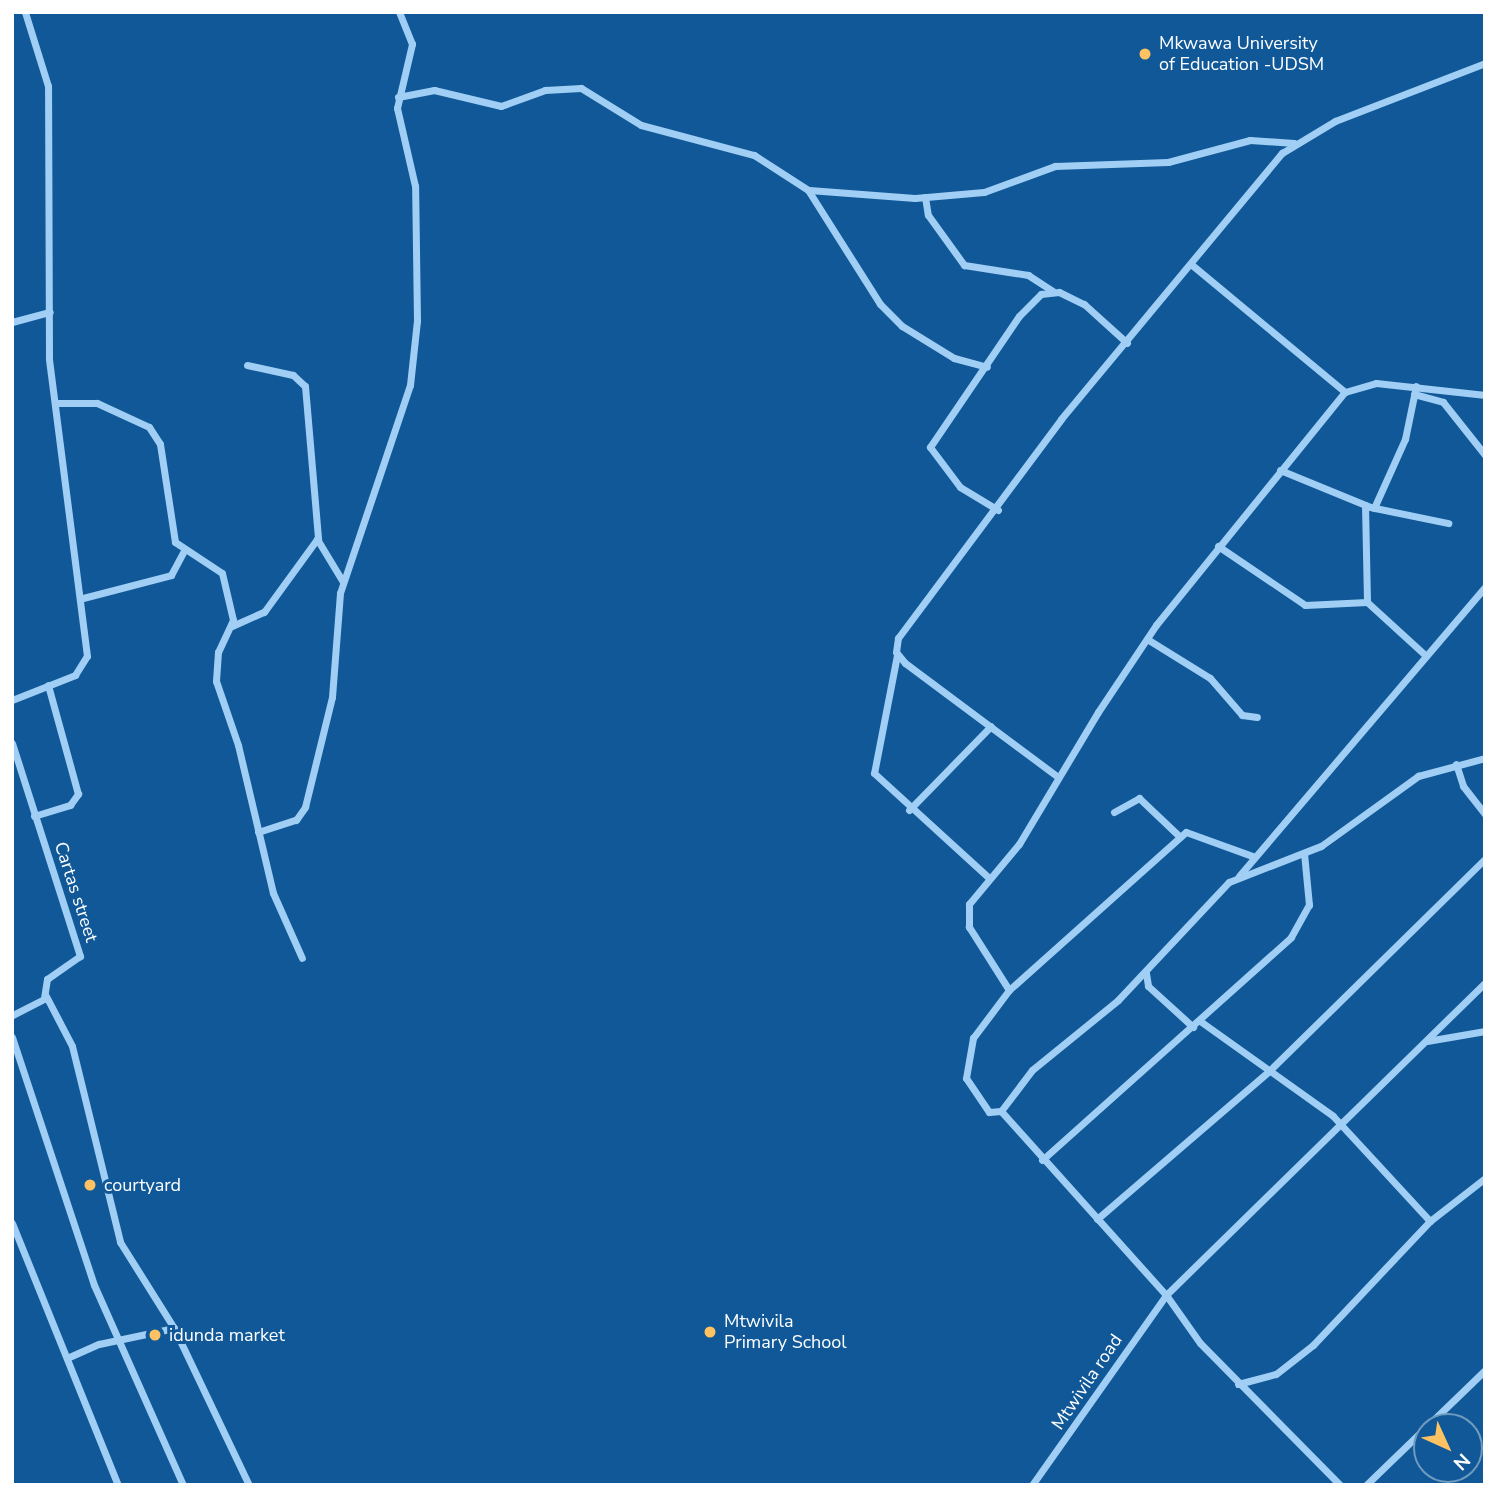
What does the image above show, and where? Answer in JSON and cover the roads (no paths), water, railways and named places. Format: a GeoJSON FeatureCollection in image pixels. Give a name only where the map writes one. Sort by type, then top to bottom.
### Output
{"type":"FeatureCollection","features":[{"type":"Feature","properties":{"kind":"street"},"geometry":{"type":"LineString","coordinates":[[12,700],[48,685],[86,664],[83,598],[58,403],[49,358],[51,117],[45,73],[25,12]]}},
{"type":"Feature","properties":{"kind":"street"},"geometry":{"type":"LineString","coordinates":[[258,832],[296,820],[306,807],[332,697],[344,582],[410,385],[417,321],[415,181],[398,97],[412,51],[399,12]]}},
{"type":"Feature","properties":{"kind":"street"},"geometry":{"type":"LineString","coordinates":[[808,190],[925,197],[1000,189],[1055,166],[1168,162],[1250,140],[1294,143],[1485,63]]}},
{"type":"Feature","properties":{"kind":"street"},"geometry":{"type":"LineString","coordinates":[[398,97],[434,90],[502,106],[545,90],[581,88],[641,125],[754,155],[808,190],[890,315],[954,358],[987,367]]}},
{"type":"Feature","properties":{"kind":"street"},"geometry":{"type":"LineString","coordinates":[[989,878],[909,810],[873,767],[897,655],[906,626],[998,510],[1061,419],[1294,143]]}},
{"type":"Feature","properties":{"kind":"street"},"geometry":{"type":"LineString","coordinates":[[925,197],[928,215],[964,265],[1028,275],[1054,292],[1076,299],[1127,343]]}},
{"type":"Feature","properties":{"kind":"street"},"geometry":{"type":"LineString","coordinates":[[1192,265],[1346,392]]}},
{"type":"Feature","properties":{"kind":"street"},"geometry":{"type":"LineString","coordinates":[[998,510],[960,487],[930,447],[1029,303],[1054,292]]}},
{"type":"Feature","properties":{"kind":"street"},"geometry":{"type":"LineString","coordinates":[[12,322],[50,312]]}},
{"type":"Feature","properties":{"kind":"street"},"geometry":{"type":"LineString","coordinates":[[247,365],[293,375],[305,386],[318,539],[344,582]]}},
{"type":"Feature","properties":{"kind":"street"},"geometry":{"type":"LineString","coordinates":[[1009,990],[969,927],[969,904],[1019,844],[1058,777],[1147,639],[1218,546],[1346,392],[1376,383],[1415,390],[1485,395]]}},
{"type":"Feature","properties":{"kind":"street"},"geometry":{"type":"LineString","coordinates":[[1415,390],[1443,402],[1485,455]]}},
{"type":"Feature","properties":{"kind":"street"},"geometry":{"type":"LineString","coordinates":[[1374,508],[1405,439],[1415,390]]}},
{"type":"Feature","properties":{"kind":"street"},"geometry":{"type":"LineString","coordinates":[[58,403],[97,403],[149,427],[160,444],[169,521],[183,552],[219,568],[232,626]]}},
{"type":"Feature","properties":{"kind":"street"},"geometry":{"type":"LineString","coordinates":[[1280,470],[1374,508],[1448,523]]}},
{"type":"Feature","properties":{"kind":"street"},"geometry":{"type":"LineString","coordinates":[[1365,505],[1367,602]]}},
{"type":"Feature","properties":{"kind":"street"},"geometry":{"type":"LineString","coordinates":[[302,958],[273,893],[216,681],[218,652],[232,626],[264,612],[318,539]]}},
{"type":"Feature","properties":{"kind":"street"},"geometry":{"type":"LineString","coordinates":[[1218,546],[1305,605],[1367,602],[1425,655]]}},
{"type":"Feature","properties":{"kind":"street"},"geometry":{"type":"LineString","coordinates":[[83,598],[171,575],[183,552]]}},
{"type":"Feature","properties":{"kind":"street"},"geometry":{"type":"LineString","coordinates":[[1255,857],[1191,831],[1179,835],[1088,926],[1009,990],[973,1038],[966,1078],[989,1112],[1001,1111],[1032,1070],[1146,973],[1239,876],[1485,587]]}},
{"type":"Feature","properties":{"kind":"street"},"geometry":{"type":"LineString","coordinates":[[1147,639],[1210,678],[1242,715],[1257,717]]}},
{"type":"Feature","properties":{"kind":"street"},"geometry":{"type":"LineString","coordinates":[[897,655],[1058,777]]}},
{"type":"Feature","properties":{"kind":"street"},"geometry":{"type":"LineString","coordinates":[[34,816],[70,805],[78,794],[48,685]]}},
{"type":"Feature","properties":{"kind":"street"},"geometry":{"type":"LineString","coordinates":[[909,810],[991,726]]}},
{"type":"Feature","properties":{"kind":"street","name":"Cartas street"},"geometry":{"type":"LineString","coordinates":[[12,743],[80,956],[47,979],[46,996]]}},
{"type":"Feature","properties":{"kind":"street"},"geometry":{"type":"LineString","coordinates":[[1239,876],[1304,853],[1345,832],[1418,776],[1485,758]]}},
{"type":"Feature","properties":{"kind":"street"},"geometry":{"type":"LineString","coordinates":[[1456,764],[1463,786],[1485,814]]}},
{"type":"Feature","properties":{"kind":"street"},"geometry":{"type":"LineString","coordinates":[[1114,812],[1139,798],[1179,835]]}},
{"type":"Feature","properties":{"kind":"street"},"geometry":{"type":"LineString","coordinates":[[1042,1160],[1200,1021],[1306,917],[1304,853]]}},
{"type":"Feature","properties":{"kind":"street"},"geometry":{"type":"LineString","coordinates":[[1097,1219],[1269,1071],[1485,859]]}},
{"type":"Feature","properties":{"kind":"street"},"geometry":{"type":"LineString","coordinates":[[1146,973],[1148,986],[1193,1027]]}},
{"type":"Feature","properties":{"kind":"street","name":"Mtwivila road"},"geometry":{"type":"LineString","coordinates":[[1032,1485],[1166,1295],[1343,1125],[1485,983]]}},
{"type":"Feature","properties":{"kind":"street"},"geometry":{"type":"LineString","coordinates":[[12,1015],[46,996],[72,1046],[120,1242],[174,1328],[249,1485]]}},
{"type":"Feature","properties":{"kind":"street"},"geometry":{"type":"LineString","coordinates":[[1200,1021],[1343,1125],[1430,1222]]}},
{"type":"Feature","properties":{"kind":"street"},"geometry":{"type":"LineString","coordinates":[[1427,1041],[1485,1031]]}},
{"type":"Feature","properties":{"kind":"street"},"geometry":{"type":"LineString","coordinates":[[12,1037],[117,1341],[183,1485]]}},
{"type":"Feature","properties":{"kind":"street"},"geometry":{"type":"LineString","coordinates":[[1001,1111],[1042,1160],[1166,1295],[1238,1384],[1340,1485]]}},
{"type":"Feature","properties":{"kind":"street"},"geometry":{"type":"LineString","coordinates":[[1238,1384],[1276,1374],[1313,1345],[1430,1222],[1485,1178]]}},
{"type":"Feature","properties":{"kind":"street"},"geometry":{"type":"LineString","coordinates":[[12,1223],[118,1485]]}},
{"type":"Feature","properties":{"kind":"street"},"geometry":{"type":"LineString","coordinates":[[67,1358],[117,1341],[174,1328]]}},
{"type":"Feature","properties":{"kind":"street"},"geometry":{"type":"LineString","coordinates":[[1366,1485],[1485,1370]]}},
{"type":"Feature","properties":{"kind":"place","name":"Mkwawa University of Education -UDSM"},"geometry":{"type":"Point","coordinates":[1145,54]}},
{"type":"Feature","properties":{"kind":"place","name":"courtyard"},"geometry":{"type":"Point","coordinates":[90,1185]}},
{"type":"Feature","properties":{"kind":"place","name":"Mtwivila Primary School"},"geometry":{"type":"Point","coordinates":[710,1332]}},
{"type":"Feature","properties":{"kind":"place","name":"idunda market"},"geometry":{"type":"Point","coordinates":[155,1335]}}]}
